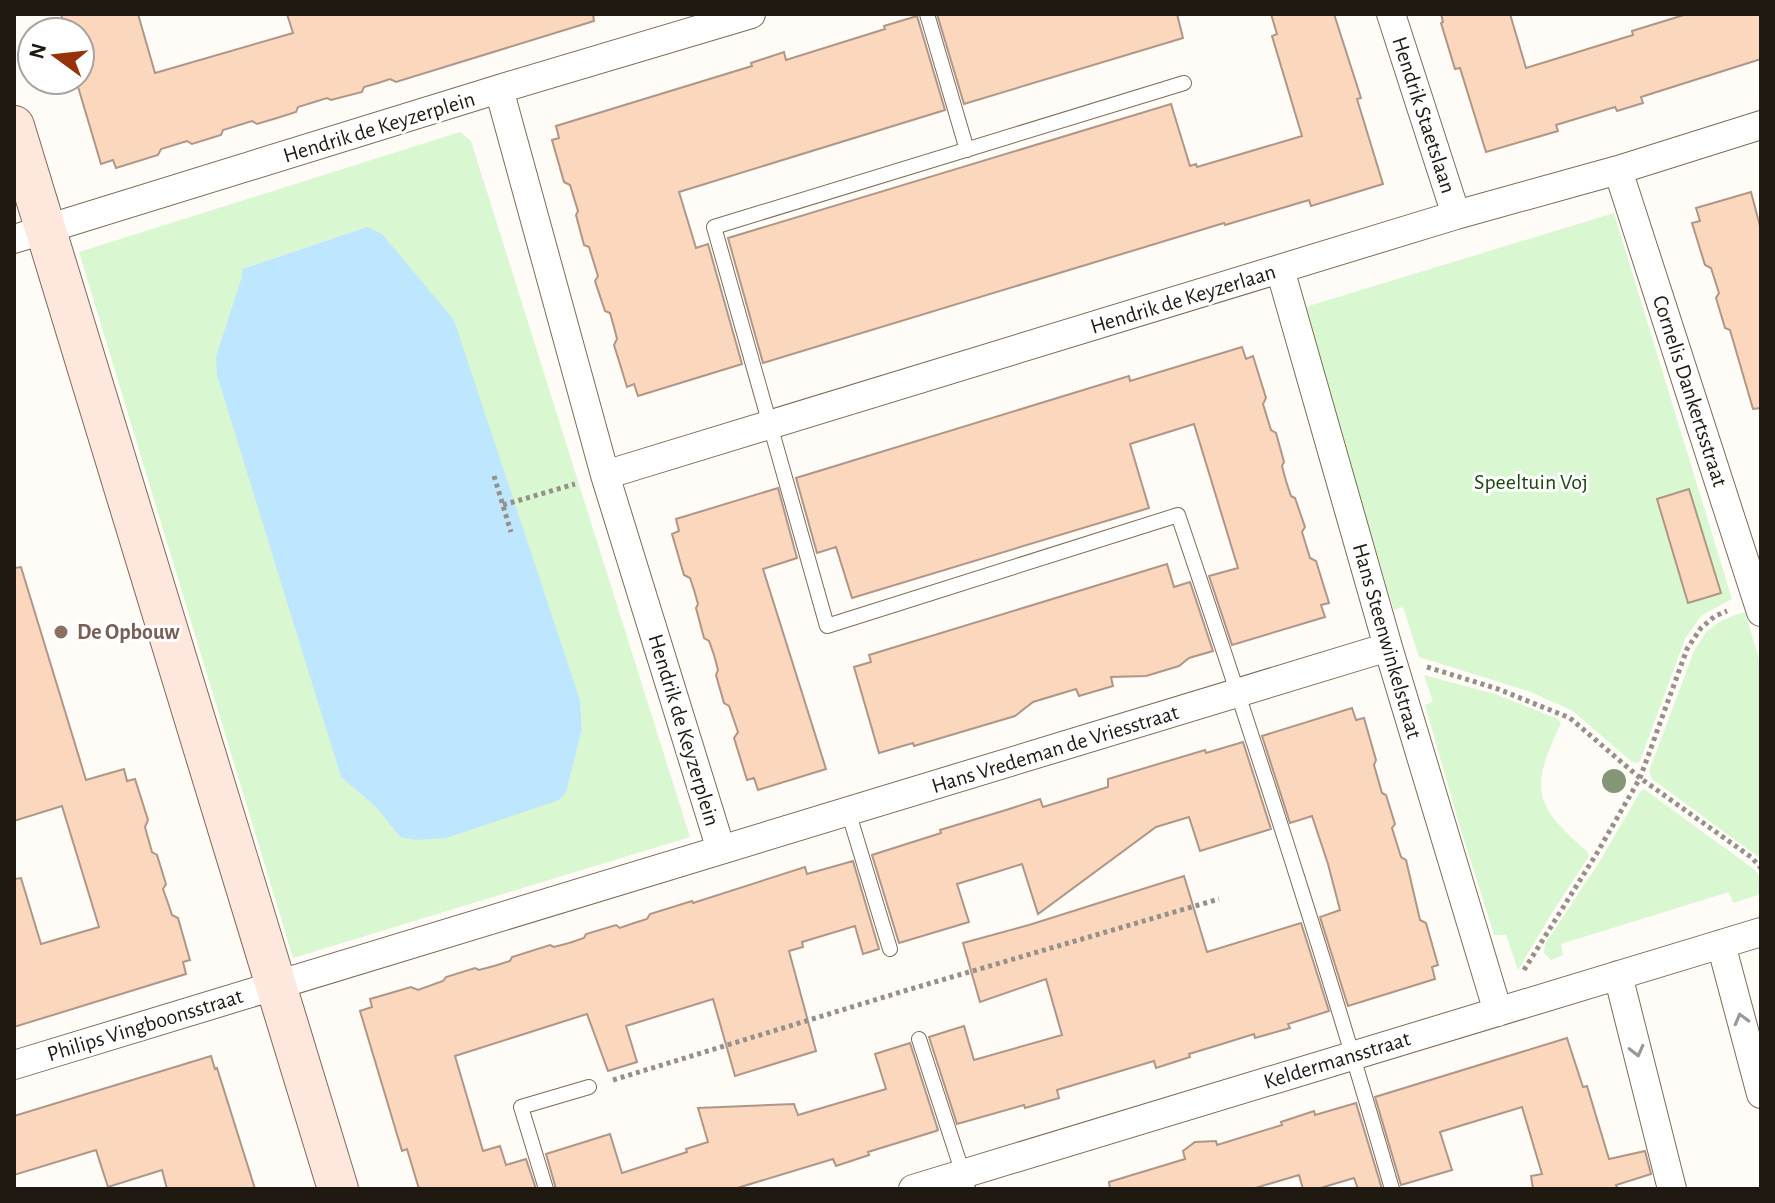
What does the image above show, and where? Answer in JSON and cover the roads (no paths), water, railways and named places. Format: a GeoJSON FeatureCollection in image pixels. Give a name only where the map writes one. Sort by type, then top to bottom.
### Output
{"type":"FeatureCollection","features":[{"type":"Feature","properties":{"kind":"main road"},"geometry":{"type":"LineString","coordinates":[[14,126],[30,235],[276,986],[338,1189]]}},
{"type":"Feature","properties":{"kind":"street"},"geometry":{"type":"LineString","coordinates":[[499,89],[751,14]]}},
{"type":"Feature","properties":{"kind":"street","name":"Hendrik Staetslaan"},"geometry":{"type":"LineString","coordinates":[[1391,14],[1456,215]]}},
{"type":"Feature","properties":{"kind":"street","name":"Hendrik de Keyzerplein"},"geometry":{"type":"LineString","coordinates":[[30,235],[499,89],[605,475],[721,850],[276,986]]}},
{"type":"Feature","properties":{"kind":"street","name":"Hendrik de Keyzerlaan"},"geometry":{"type":"LineString","coordinates":[[605,475],[1761,125]]}},
{"type":"Feature","properties":{"kind":"street","name":"Cornelis Dankertsstraat"},"geometry":{"type":"LineString","coordinates":[[1618,170],[1751,544],[1759,606]]}},
{"type":"Feature","properties":{"kind":"street","name":"Hans Steenwinkelstraat"},"geometry":{"type":"LineString","coordinates":[[1280,269],[1388,647],[1498,1012]]}},
{"type":"Feature","properties":{"kind":"street","name":"Hans Vredeman de Vriesstraat"},"geometry":{"type":"LineString","coordinates":[[721,850],[1388,647]]}},
{"type":"Feature","properties":{"kind":"street","name":"Keldermansstraat"},"geometry":{"type":"LineString","coordinates":[[913,1189],[965,1181],[1354,1055],[1761,932]]}},
{"type":"Feature","properties":{"kind":"street"},"geometry":{"type":"LineString","coordinates":[[1721,944],[1761,1094]]}},
{"type":"Feature","properties":{"kind":"street"},"geometry":{"type":"LineString","coordinates":[[1618,975],[1672,1189]]}},
{"type":"Feature","properties":{"kind":"street","name":"Philips Vingboonsstraat"},"geometry":{"type":"LineString","coordinates":[[14,1065],[276,986]]}},
{"type":"Feature","properties":{"kind":"lane"},"geometry":{"type":"LineString","coordinates":[[927,14],[967,150]]}},
{"type":"Feature","properties":{"kind":"lane"},"geometry":{"type":"LineString","coordinates":[[1184,83],[714,227],[827,626],[1178,515],[1354,1055],[1392,1189]]}},
{"type":"Feature","properties":{"kind":"lane"},"geometry":{"type":"LineString","coordinates":[[848,811],[890,949]]}},
{"type":"Feature","properties":{"kind":"lane"},"geometry":{"type":"LineString","coordinates":[[919,1039],[965,1181]]}},
{"type":"Feature","properties":{"kind":"lane"},"geometry":{"type":"LineString","coordinates":[[546,1189],[521,1107],[589,1087]]}},
{"type":"Feature","properties":{"kind":"water"},"geometry":{"type":"Polygon","coordinates":[[[367,227],[382,234],[454,320],[580,700],[582,729],[566,793],[559,800],[446,838],[416,840],[400,837],[376,807],[341,777],[217,375],[216,356],[242,269],[367,227]]]}},
{"type":"Feature","properties":{"kind":"place","name":"De Opbouw"},"geometry":{"type":"Point","coordinates":[61,632]}},
{"type":"Feature","properties":{"kind":"park label","name":"Speeltuin Voj"},"geometry":{"type":"Point","coordinates":[1531,482]}}]}
